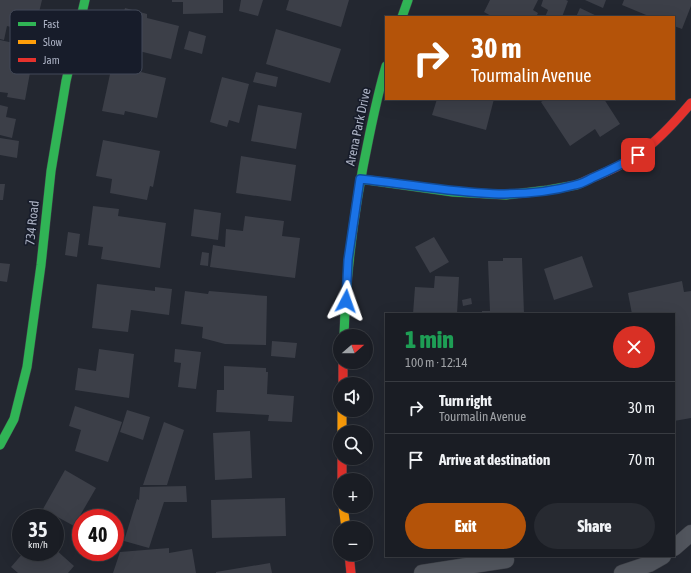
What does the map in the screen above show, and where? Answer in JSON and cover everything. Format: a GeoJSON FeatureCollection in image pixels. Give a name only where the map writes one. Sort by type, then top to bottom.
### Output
{"type":"FeatureCollection","features":[{"type":"Feature","properties":{"kind":"street","name":"734 Road"},"geometry":{"type":"LineString","coordinates":[[83,10],[85,0]]}},
{"type":"Feature","properties":{"kind":"street"},"geometry":{"type":"LineString","coordinates":[[402,16],[408,0]]}},
{"type":"Feature","properties":{"kind":"street","name":"Arena Park Drive"},"geometry":{"type":"LineString","coordinates":[[344,329],[348,260],[360,179],[379,88],[385,69]]}},
{"type":"Feature","properties":{"kind":"street","name":"734 Road"},"geometry":{"type":"LineString","coordinates":[[0,445],[14,419],[27,367],[41,265],[50,171],[68,74]]}},
{"type":"Feature","properties":{"kind":"street"},"geometry":{"type":"LineString","coordinates":[[360,179],[453,192],[506,195],[576,185],[612,170],[638,155],[665,133],[691,102]]}},
{"type":"Feature","properties":{"kind":"street"},"geometry":{"type":"LineString","coordinates":[[350,561],[351,573]]}},
{"type":"Feature","properties":{"kind":"lane"},"geometry":{"type":"LineString","coordinates":[[675,547],[691,533]]}},
{"type":"Feature","properties":{"kind":"lane"},"geometry":{"type":"LineString","coordinates":[[622,573],[649,564],[661,557]]}},
{"type":"Feature","properties":{"kind":"lane"},"geometry":{"type":"LineString","coordinates":[[422,573],[506,560]]}},
{"type":"Feature","properties":{"kind":"building"},"geometry":{"type":"Polygon","coordinates":[[[0,0],[42,0],[40,10],[10,10],[10,27],[7,26],[4,40],[0,39],[0,0]]]}},
{"type":"Feature","properties":{"kind":"building"},"geometry":{"type":"Polygon","coordinates":[[[172,0],[223,0],[223,13],[183,14],[183,2],[172,2],[172,0]]]}},
{"type":"Feature","properties":{"kind":"building"},"geometry":{"type":"Polygon","coordinates":[[[241,0],[263,0],[258,16],[239,11],[241,0]]]}},
{"type":"Feature","properties":{"kind":"building"},"geometry":{"type":"Polygon","coordinates":[[[289,0],[349,0],[341,27],[286,10],[289,0]]]}},
{"type":"Feature","properties":{"kind":"building"},"geometry":{"type":"Polygon","coordinates":[[[490,0],[538,0],[533,10],[538,13],[536,16],[491,16],[484,12],[490,0]]]}},
{"type":"Feature","properties":{"kind":"building"},"geometry":{"type":"Polygon","coordinates":[[[543,0],[568,1],[562,16],[545,16],[548,10],[541,6],[543,0]]]}},
{"type":"Feature","properties":{"kind":"building"},"geometry":{"type":"Polygon","coordinates":[[[585,0],[606,0],[603,8],[585,0]]]}},
{"type":"Feature","properties":{"kind":"building"},"geometry":{"type":"Polygon","coordinates":[[[624,0],[691,0],[691,6],[682,29],[675,26],[675,16],[649,16],[622,5],[624,0]]]}},
{"type":"Feature","properties":{"kind":"building"},"geometry":{"type":"Polygon","coordinates":[[[580,8],[597,16],[576,16],[580,8]]]}},
{"type":"Feature","properties":{"kind":"building"},"geometry":{"type":"Polygon","coordinates":[[[142,13],[147,14],[147,18],[179,26],[171,59],[142,52],[142,13]]]}},
{"type":"Feature","properties":{"kind":"building"},"geometry":{"type":"Polygon","coordinates":[[[276,29],[341,49],[330,83],[266,64],[276,29]]]}},
{"type":"Feature","properties":{"kind":"building"},"geometry":{"type":"Polygon","coordinates":[[[189,31],[206,36],[202,54],[184,49],[189,31]]]}},
{"type":"Feature","properties":{"kind":"building"},"geometry":{"type":"Polygon","coordinates":[[[0,40],[10,42],[10,74],[30,74],[25,100],[7,97],[8,93],[0,92],[0,40]]]}},
{"type":"Feature","properties":{"kind":"building"},"geometry":{"type":"Polygon","coordinates":[[[142,72],[166,78],[157,118],[125,111],[124,115],[102,111],[110,74],[142,74],[142,72]]]}},
{"type":"Feature","properties":{"kind":"building"},"geometry":{"type":"Polygon","coordinates":[[[256,72],[278,77],[276,87],[253,82],[256,72]]]}},
{"type":"Feature","properties":{"kind":"building"},"geometry":{"type":"Polygon","coordinates":[[[222,77],[249,84],[239,123],[229,120],[227,127],[210,122],[222,77]]]}},
{"type":"Feature","properties":{"kind":"building"},"geometry":{"type":"Polygon","coordinates":[[[437,100],[494,100],[486,130],[432,115],[437,100]]]}},
{"type":"Feature","properties":{"kind":"building"},"geometry":{"type":"Polygon","coordinates":[[[544,100],[605,100],[620,124],[600,137],[595,129],[570,146],[541,102],[544,100]]]}},
{"type":"Feature","properties":{"kind":"building"},"geometry":{"type":"Polygon","coordinates":[[[0,105],[8,107],[6,117],[16,119],[12,138],[0,135],[0,105]]]}},
{"type":"Feature","properties":{"kind":"building"},"geometry":{"type":"Polygon","coordinates":[[[258,105],[302,113],[296,149],[251,141],[258,105]]]}},
{"type":"Feature","properties":{"kind":"building"},"geometry":{"type":"Polygon","coordinates":[[[0,138],[19,141],[17,158],[0,155],[0,138]]]}},
{"type":"Feature","properties":{"kind":"building"},"geometry":{"type":"Polygon","coordinates":[[[103,140],[160,151],[153,187],[150,186],[147,200],[110,193],[112,179],[96,176],[103,140]]]}},
{"type":"Feature","properties":{"kind":"building"},"geometry":{"type":"Polygon","coordinates":[[[241,156],[296,165],[291,201],[236,193],[241,156]]]}},
{"type":"Feature","properties":{"kind":"building"},"geometry":{"type":"Polygon","coordinates":[[[0,184],[5,184],[3,200],[0,200],[0,184]]]}},
{"type":"Feature","properties":{"kind":"building"},"geometry":{"type":"Polygon","coordinates":[[[93,206],[119,209],[118,216],[166,223],[160,268],[101,259],[103,247],[88,245],[93,206]]]}},
{"type":"Feature","properties":{"kind":"building"},"geometry":{"type":"Polygon","coordinates":[[[194,209],[221,213],[218,240],[191,236],[194,209]]]}},
{"type":"Feature","properties":{"kind":"building"},"geometry":{"type":"Polygon","coordinates":[[[245,216],[284,221],[282,236],[300,238],[295,278],[210,267],[213,245],[225,247],[226,229],[243,231],[245,216]]]}},
{"type":"Feature","properties":{"kind":"building"},"geometry":{"type":"Polygon","coordinates":[[[68,232],[80,234],[77,257],[65,255],[68,232]]]}},
{"type":"Feature","properties":{"kind":"building"},"geometry":{"type":"Polygon","coordinates":[[[434,237],[449,262],[430,273],[415,247],[434,237]]]}},
{"type":"Feature","properties":{"kind":"building"},"geometry":{"type":"Polygon","coordinates":[[[202,252],[209,253],[208,266],[200,265],[202,252]]]}},
{"type":"Feature","properties":{"kind":"building"},"geometry":{"type":"Polygon","coordinates":[[[582,256],[593,287],[554,300],[544,269],[582,256]]]}},
{"type":"Feature","properties":{"kind":"building"},"geometry":{"type":"Polygon","coordinates":[[[503,258],[522,258],[524,313],[482,313],[482,311],[490,311],[488,261],[503,261],[503,258]]]}},
{"type":"Feature","properties":{"kind":"building"},"geometry":{"type":"Polygon","coordinates":[[[0,263],[10,264],[7,282],[0,281],[0,263]]]}},
{"type":"Feature","properties":{"kind":"building"},"geometry":{"type":"Polygon","coordinates":[[[435,276],[459,277],[457,313],[413,313],[415,287],[434,288],[435,276]]]}},
{"type":"Feature","properties":{"kind":"building"},"geometry":{"type":"Polygon","coordinates":[[[682,281],[684,292],[691,291],[691,418],[675,421],[675,313],[632,313],[628,293],[682,281]]]}},
{"type":"Feature","properties":{"kind":"building"},"geometry":{"type":"Polygon","coordinates":[[[97,284],[155,291],[155,287],[172,289],[169,315],[131,310],[128,332],[92,328],[97,284]]]}},
{"type":"Feature","properties":{"kind":"building"},"geometry":{"type":"Polygon","coordinates":[[[185,291],[208,294],[209,291],[267,296],[266,345],[225,344],[202,338],[203,327],[181,324],[185,291]]]}},
{"type":"Feature","properties":{"kind":"building"},"geometry":{"type":"Polygon","coordinates":[[[471,298],[472,304],[463,306],[462,300],[471,298]]]}},
{"type":"Feature","properties":{"kind":"building"},"geometry":{"type":"Polygon","coordinates":[[[272,341],[297,343],[295,358],[271,356],[272,341]]]}},
{"type":"Feature","properties":{"kind":"building"},"geometry":{"type":"Polygon","coordinates":[[[99,349],[134,354],[129,398],[75,390],[78,368],[96,371],[99,349]]]}},
{"type":"Feature","properties":{"kind":"building"},"geometry":{"type":"Polygon","coordinates":[[[175,349],[201,352],[196,389],[178,387],[181,363],[174,362],[175,349]]]}},
{"type":"Feature","properties":{"kind":"building"},"geometry":{"type":"Polygon","coordinates":[[[224,366],[266,368],[266,372],[268,372],[267,394],[294,396],[292,422],[268,421],[269,415],[216,412],[217,390],[224,390],[224,366]]]}},
{"type":"Feature","properties":{"kind":"building"},"geometry":{"type":"Polygon","coordinates":[[[75,406],[122,422],[108,462],[75,451],[81,430],[69,426],[75,406]]]}},
{"type":"Feature","properties":{"kind":"building"},"geometry":{"type":"Polygon","coordinates":[[[127,410],[150,417],[143,440],[120,432],[127,410]]]}},
{"type":"Feature","properties":{"kind":"building"},"geometry":{"type":"Polygon","coordinates":[[[164,422],[184,430],[167,485],[143,485],[164,422]]]}},
{"type":"Feature","properties":{"kind":"building"},"geometry":{"type":"Polygon","coordinates":[[[250,431],[252,478],[215,480],[213,433],[250,431]]]}},
{"type":"Feature","properties":{"kind":"building"},"geometry":{"type":"Polygon","coordinates":[[[65,470],[96,488],[84,509],[72,509],[72,525],[64,521],[64,509],[43,509],[65,470]]]}},
{"type":"Feature","properties":{"kind":"building"},"geometry":{"type":"Polygon","coordinates":[[[186,486],[187,502],[164,502],[149,548],[124,541],[137,499],[139,500],[140,487],[186,486]]]}},
{"type":"Feature","properties":{"kind":"building"},"geometry":{"type":"Polygon","coordinates":[[[285,498],[286,536],[212,538],[211,500],[285,498]]]}},
{"type":"Feature","properties":{"kind":"building"},"geometry":{"type":"Polygon","coordinates":[[[169,548],[169,553],[192,549],[196,573],[113,573],[117,561],[124,561],[124,552],[169,548]]]}},
{"type":"Feature","properties":{"kind":"building"},"geometry":{"type":"Polygon","coordinates":[[[64,557],[74,566],[68,573],[18,573],[11,567],[16,561],[64,561],[64,557]]]}},
{"type":"Feature","properties":{"kind":"building"},"geometry":{"type":"Polygon","coordinates":[[[270,563],[272,573],[216,573],[216,572],[270,563]]]}},
{"type":"Feature","properties":{"kind":"traffic: fast"},"geometry":{"type":"LineString","coordinates":[[83,10],[85,0]]}},
{"type":"Feature","properties":{"kind":"traffic: fast"},"geometry":{"type":"LineString","coordinates":[[402,16],[408,0]]}},
{"type":"Feature","properties":{"kind":"traffic: fast"},"geometry":{"type":"LineString","coordinates":[[344,329],[349,261],[355,211],[371,128],[385,70]]}},
{"type":"Feature","properties":{"kind":"traffic: fast"},"geometry":{"type":"LineString","coordinates":[[0,445],[14,419],[27,367],[41,265],[51,171],[68,74]]}},
{"type":"Feature","properties":{"kind":"traffic: fast"},"geometry":{"type":"LineString","coordinates":[[360,179],[453,192],[506,195],[548,190],[581,183]]}},
{"type":"Feature","properties":{"kind":"traffic: slow"},"geometry":{"type":"LineString","coordinates":[[342,417],[342,425]]}},
{"type":"Feature","properties":{"kind":"traffic: slow"},"geometry":{"type":"LineString","coordinates":[[344,513],[345,521]]}},
{"type":"Feature","properties":{"kind":"traffic: jam"},"geometry":{"type":"LineString","coordinates":[[581,183],[618,167],[639,154],[653,143],[691,103]]}},
{"type":"Feature","properties":{"kind":"traffic: jam"},"geometry":{"type":"LineString","coordinates":[[343,369],[343,377]]}},
{"type":"Feature","properties":{"kind":"traffic: jam"},"geometry":{"type":"LineString","coordinates":[[342,465],[342,473]]}},
{"type":"Feature","properties":{"kind":"traffic: jam"},"geometry":{"type":"LineString","coordinates":[[350,561],[351,573]]}},
{"type":"Feature","properties":{"kind":"route"},"geometry":{"type":"LineString","coordinates":[[346,301],[348,260],[360,179],[453,192],[506,195],[576,185],[612,170],[638,155]]}}]}
